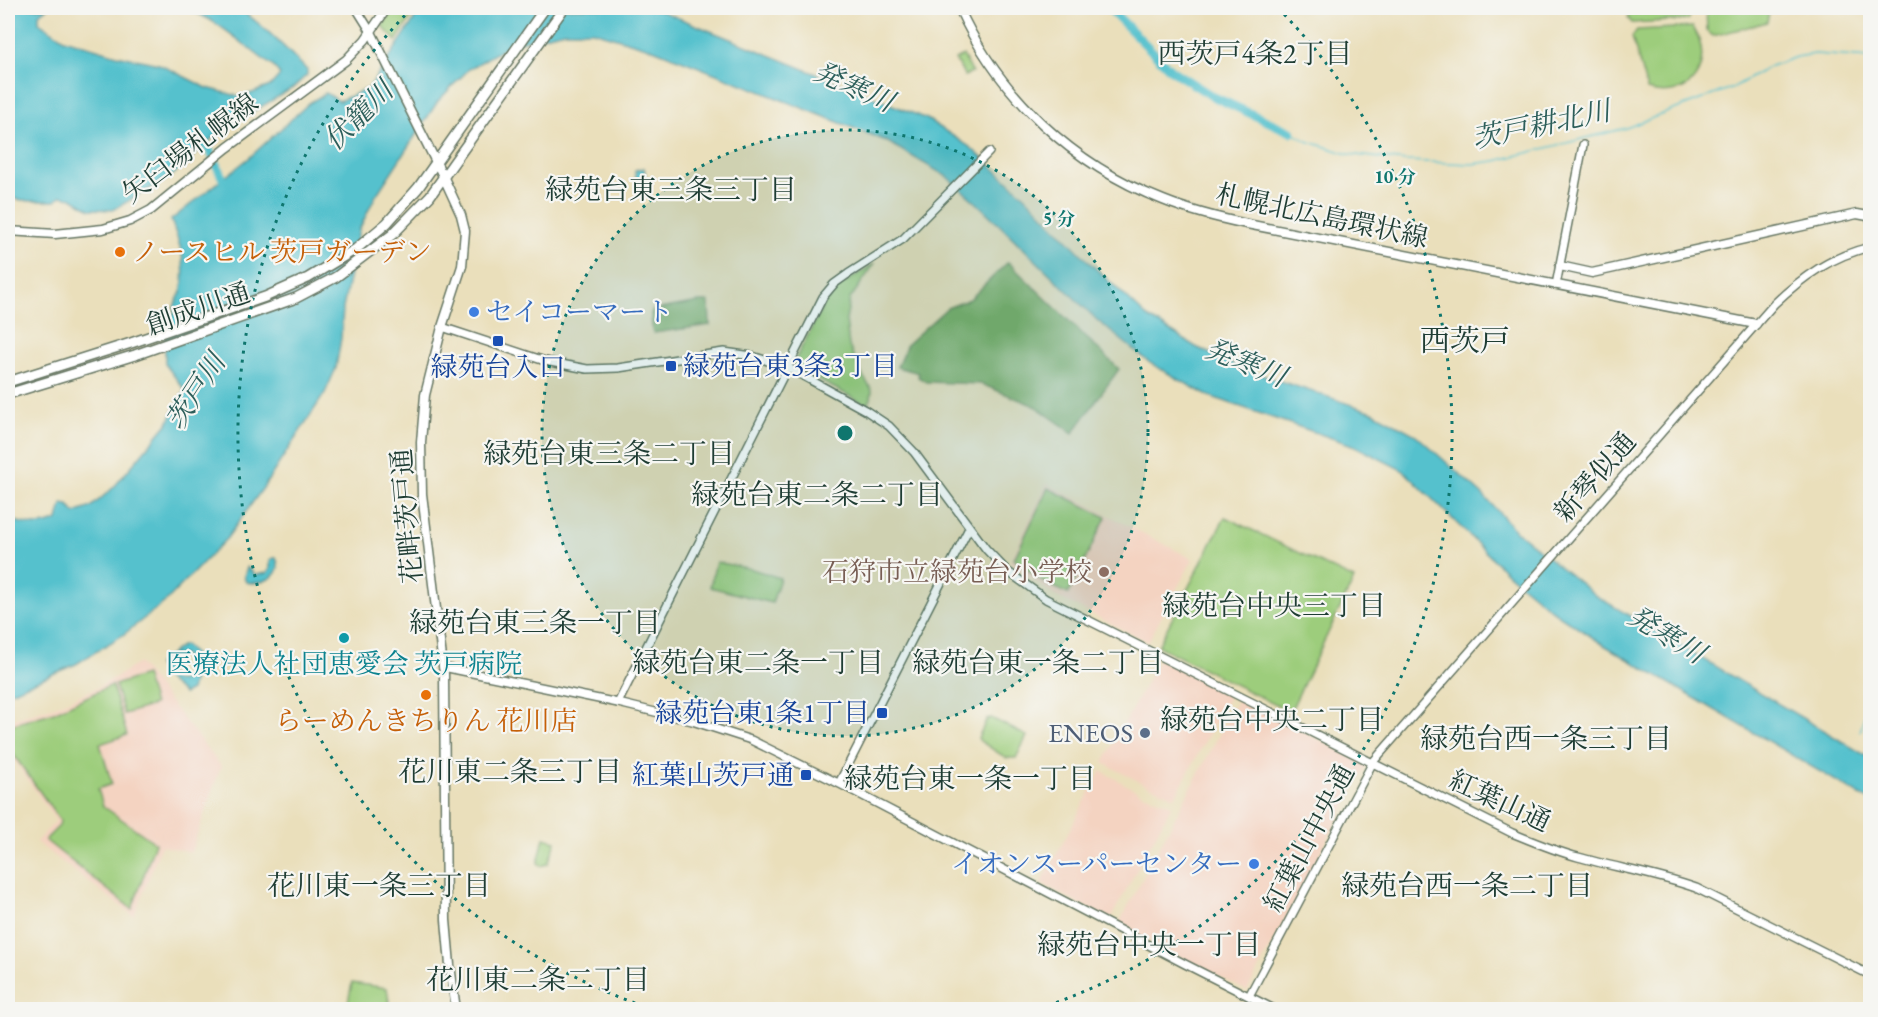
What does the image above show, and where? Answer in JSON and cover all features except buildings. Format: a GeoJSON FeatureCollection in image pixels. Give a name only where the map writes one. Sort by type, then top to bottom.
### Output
{"type":"FeatureCollection","features":[{"type":"Feature","properties":{"kind":"highway","name":"創成川通"},"geometry":{"type":"LineString","coordinates":[[8,382],[265,297],[308,278],[357,249],[387,223],[418,188],[545,8]]}},
{"type":"Feature","properties":{"kind":"highway","name":"創成川通"},"geometry":{"type":"LineString","coordinates":[[8,394],[135,355],[296,298],[336,277],[393,234],[430,196],[564,8]]}},
{"type":"Feature","properties":{"kind":"main road","name":"矢臼場札幌線"},"geometry":{"type":"LineString","coordinates":[[8,231],[55,234],[103,229],[130,221],[151,210],[227,148],[346,60],[371,32],[387,8]]}},
{"type":"Feature","properties":{"kind":"main road","name":"札幌北広島環状線"},"geometry":{"type":"LineString","coordinates":[[959,8],[976,42],[1021,103],[1043,125],[1077,153],[1133,187],[1183,208],[1223,218],[1756,324]]}},
{"type":"Feature","properties":{"kind":"main road","name":"花畔茨戸通"},"geometry":{"type":"LineString","coordinates":[[371,32],[437,163],[461,215],[465,231],[462,266],[442,327],[425,395],[421,470],[445,703],[446,920],[456,1010]]}},
{"type":"Feature","properties":{"kind":"main road"},"geometry":{"type":"LineString","coordinates":[[1560,266],[1592,273],[1857,214],[1868,216],[1870,219]]}},
{"type":"Feature","properties":{"kind":"street"},"geometry":{"type":"LineString","coordinates":[[356,8],[371,32]]}},
{"type":"Feature","properties":{"kind":"street"},"geometry":{"type":"LineString","coordinates":[[1556,285],[1583,145]]}},
{"type":"Feature","properties":{"kind":"street"},"geometry":{"type":"LineString","coordinates":[[618,703],[823,297],[834,284],[903,239],[989,152]]}},
{"type":"Feature","properties":{"kind":"street","name":"新琴似通"},"geometry":{"type":"LineString","coordinates":[[1373,762],[1774,304],[1805,277],[1824,265],[1857,250],[1870,247]]}},
{"type":"Feature","properties":{"kind":"street","name":"紅葉山通"},"geometry":{"type":"LineString","coordinates":[[442,327],[545,361],[587,369],[618,368],[724,352],[752,356],[787,367],[865,410],[889,426],[914,452],[969,528],[1007,571],[1046,599],[1512,833],[1545,847],[1671,879],[1696,888],[1870,975]]}},
{"type":"Feature","properties":{"kind":"street"},"geometry":{"type":"LineString","coordinates":[[839,783],[969,528]]}},
{"type":"Feature","properties":{"kind":"street"},"geometry":{"type":"LineString","coordinates":[[442,667],[618,703],[692,721],[740,736],[839,783],[1276,1010]]}},
{"type":"Feature","properties":{"kind":"street","name":"紅葉山中央通"},"geometry":{"type":"LineString","coordinates":[[1249,996],[1373,762]]}},
{"type":"Feature","properties":{"kind":"shaded area","name":"石狩市立緑苑台小学校"},"geometry":{"type":"Polygon","coordinates":[[[1047,484],[1193,559],[1148,642],[1053,595],[1010,562],[1047,484]]]}},
{"type":"Feature","properties":{"kind":"shaded area"},"geometry":{"type":"Polygon","coordinates":[[[1159,659],[1230,695],[1175,797],[1103,763],[1159,659]]]}},
{"type":"Feature","properties":{"kind":"shaded area"},"geometry":{"type":"Polygon","coordinates":[[[139,663],[221,766],[191,852],[161,846],[134,916],[36,842],[56,821],[8,751],[8,721],[56,706],[99,687],[139,663]]]}},
{"type":"Feature","properties":{"kind":"shaded area"},"geometry":{"type":"Polygon","coordinates":[[[1238,699],[1367,764],[1247,991],[1118,925],[1238,699]]]}},
{"type":"Feature","properties":{"kind":"shaded area"},"geometry":{"type":"Polygon","coordinates":[[[1101,771],[1143,794],[1172,805],[1110,920],[1041,883],[1101,771]]]}},
{"type":"Feature","properties":{"kind":"green space"},"geometry":{"type":"Polygon","coordinates":[[[394,8],[417,8],[396,41],[382,26],[394,8]]]}},
{"type":"Feature","properties":{"kind":"green space"},"geometry":{"type":"Polygon","coordinates":[[[1629,8],[1694,8],[1688,20],[1632,23],[1628,18],[1629,8]]]}},
{"type":"Feature","properties":{"kind":"green space"},"geometry":{"type":"Polygon","coordinates":[[[1706,8],[1770,8],[1767,22],[1713,36],[1707,31],[1706,8]]]}},
{"type":"Feature","properties":{"kind":"green space"},"geometry":{"type":"Polygon","coordinates":[[[1693,27],[1702,55],[1695,78],[1687,86],[1676,91],[1663,93],[1647,90],[1632,37],[1637,30],[1693,27]]]}},
{"type":"Feature","properties":{"kind":"green space"},"geometry":{"type":"Polygon","coordinates":[[[963,55],[972,72],[965,76],[955,60],[963,55]]]}},
{"type":"Feature","properties":{"kind":"green space"},"geometry":{"type":"Polygon","coordinates":[[[1008,262],[1119,369],[1073,433],[1035,406],[981,384],[926,382],[918,377],[919,373],[897,367],[907,344],[947,308],[970,299],[1008,262]]]}},
{"type":"Feature","properties":{"kind":"green space"},"geometry":{"type":"Polygon","coordinates":[[[875,263],[850,299],[846,320],[849,346],[862,375],[872,390],[871,399],[867,405],[792,366],[825,302],[842,284],[875,263]]]}},
{"type":"Feature","properties":{"kind":"green space"},"geometry":{"type":"Polygon","coordinates":[[[709,302],[710,325],[654,333],[652,330],[651,313],[653,310],[709,302]]]}},
{"type":"Feature","properties":{"kind":"green space"},"geometry":{"type":"Polygon","coordinates":[[[1048,488],[1106,517],[1068,594],[1044,582],[1014,559],[1048,488]]]}},
{"type":"Feature","properties":{"kind":"green space"},"geometry":{"type":"Polygon","coordinates":[[[1225,517],[1354,579],[1290,712],[1158,646],[1225,517]]]}},
{"type":"Feature","properties":{"kind":"green space"},"geometry":{"type":"Polygon","coordinates":[[[716,562],[752,569],[780,578],[772,603],[710,587],[716,562]]]}},
{"type":"Feature","properties":{"kind":"green space"},"geometry":{"type":"Polygon","coordinates":[[[145,675],[154,705],[124,714],[115,685],[145,675]]]}},
{"type":"Feature","properties":{"kind":"green space"},"geometry":{"type":"Polygon","coordinates":[[[112,685],[127,735],[100,744],[112,784],[98,789],[103,806],[155,843],[132,909],[45,840],[59,826],[60,820],[8,747],[8,732],[11,725],[54,712],[112,685]]]}},
{"type":"Feature","properties":{"kind":"green space"},"geometry":{"type":"Polygon","coordinates":[[[991,718],[1027,736],[1016,758],[1006,758],[978,738],[987,719],[991,718]]]}},
{"type":"Feature","properties":{"kind":"green space"},"geometry":{"type":"Polygon","coordinates":[[[544,838],[556,841],[548,864],[541,866],[538,863],[544,838]]]}},
{"type":"Feature","properties":{"kind":"green space"},"geometry":{"type":"Polygon","coordinates":[[[352,983],[387,988],[390,1009],[358,1009],[348,1002],[352,983]]]}},
{"type":"Feature","properties":{"kind":"water"},"geometry":{"type":"Polygon","coordinates":[[[214,6],[233,8],[250,17],[272,35],[307,70],[307,75],[293,88],[220,131],[173,175],[113,210],[90,209],[72,198],[61,196],[55,201],[8,198],[8,8],[48,8],[39,14],[39,22],[64,39],[117,55],[159,64],[207,88],[242,97],[270,86],[280,75],[273,66],[223,28],[203,16],[182,8],[214,6]]]}},
{"type":"Feature","properties":{"kind":"water","name":"伏籠川"},"geometry":{"type":"Polygon","coordinates":[[[422,8],[654,8],[927,119],[970,147],[1025,196],[1090,263],[1146,316],[1196,347],[1241,368],[1373,412],[1416,435],[1483,495],[1516,531],[1596,596],[1870,758],[1870,801],[1604,645],[1554,612],[1508,574],[1404,471],[1355,446],[1206,395],[1150,363],[1098,321],[946,176],[886,141],[653,49],[593,31],[565,31],[511,44],[469,69],[438,101],[375,197],[359,230],[343,308],[336,368],[325,393],[263,488],[227,538],[165,602],[123,635],[76,664],[8,693],[8,526],[15,521],[37,525],[58,520],[62,504],[68,505],[75,513],[91,507],[114,487],[167,424],[185,390],[165,364],[165,322],[174,315],[174,306],[182,289],[184,270],[182,253],[171,220],[249,158],[309,103],[326,93],[339,101],[369,88],[422,8]]]}},
{"type":"Feature","properties":{"kind":"water"},"geometry":{"type":"Polygon","coordinates":[[[644,168],[647,184],[637,186],[635,170],[644,168]]]}},
{"type":"Feature","properties":{"kind":"water"},"geometry":{"type":"Polygon","coordinates":[[[276,558],[278,564],[274,575],[264,581],[246,582],[244,577],[247,567],[255,575],[267,573],[270,569],[270,560],[276,558]]]}},
{"type":"Feature","properties":{"kind":"water"},"geometry":{"type":"Polygon","coordinates":[[[185,645],[195,655],[194,664],[191,664],[184,655],[174,655],[169,659],[167,665],[170,678],[173,680],[180,681],[191,676],[194,678],[191,690],[184,694],[166,679],[157,665],[185,645]]]}},
{"type":"Feature","properties":{"kind":"waterway","name":"茨戸耕北川"},"geometry":{"type":"LineString","coordinates":[[1109,8],[1171,70],[1212,96],[1291,132]]}},
{"type":"Feature","properties":{"kind":"waterway","name":"茨戸耕北川"},"geometry":{"type":"LineString","coordinates":[[1291,132],[1307,141],[1348,154],[1406,161],[1472,164],[1495,161],[1626,128],[1734,87],[1771,66],[1796,57],[1815,54],[1870,58]]}},
{"type":"Feature","properties":{"kind":"waterway","name":"茨戸川"},"geometry":{"type":"LineString","coordinates":[[199,133],[227,188]]}},
{"type":"Feature","properties":{"kind":"waterway"},"geometry":{"type":"LineString","coordinates":[[1860,732],[1870,696]]}},
{"type":"Feature","properties":{"kind":"place","name":"ノースヒル 茨戸ガーデン"},"geometry":{"type":"Point","coordinates":[120,252]}},
{"type":"Feature","properties":{"kind":"place","name":"セイコーマート"},"geometry":{"type":"Point","coordinates":[474,312]}},
{"type":"Feature","properties":{"kind":"place","name":"緑苑台入口"},"geometry":{"type":"Point","coordinates":[498,341]}},
{"type":"Feature","properties":{"kind":"place","name":"緑苑台東3条3丁目"},"geometry":{"type":"Point","coordinates":[671,366]}},
{"type":"Feature","properties":{"kind":"place","name":"石狩市立緑苑台小学校"},"geometry":{"type":"Point","coordinates":[1104,572]}},
{"type":"Feature","properties":{"kind":"place","name":"医療法人社団恵愛会 茨戸病院"},"geometry":{"type":"Point","coordinates":[344,638]}},
{"type":"Feature","properties":{"kind":"place","name":"らーめんきちりん 花川店"},"geometry":{"type":"Point","coordinates":[426,695]}},
{"type":"Feature","properties":{"kind":"place","name":"緑苑台東1条1丁目"},"geometry":{"type":"Point","coordinates":[882,713]}},
{"type":"Feature","properties":{"kind":"place","name":"ENEOS"},"geometry":{"type":"Point","coordinates":[1145,733]}},
{"type":"Feature","properties":{"kind":"place","name":"紅葉山茨戸通"},"geometry":{"type":"Point","coordinates":[806,775]}},
{"type":"Feature","properties":{"kind":"place","name":"イオンスーパーセンター"},"geometry":{"type":"Point","coordinates":[1254,864]}},
{"type":"Feature","properties":{"kind":"district","name":"西茨戸4条2丁目"},"geometry":{"type":"Point","coordinates":[1255,53]}},
{"type":"Feature","properties":{"kind":"district","name":"緑苑台東三条三丁目"},"geometry":{"type":"Point","coordinates":[671,189]}},
{"type":"Feature","properties":{"kind":"district","name":"西茨戸"},"geometry":{"type":"Point","coordinates":[1465,341]}},
{"type":"Feature","properties":{"kind":"district","name":"緑苑台東三条二丁目"},"geometry":{"type":"Point","coordinates":[609,453]}},
{"type":"Feature","properties":{"kind":"district","name":"緑苑台東二条二丁目"},"geometry":{"type":"Point","coordinates":[817,494]}},
{"type":"Feature","properties":{"kind":"district","name":"緑苑台中央三丁目"},"geometry":{"type":"Point","coordinates":[1274,605]}},
{"type":"Feature","properties":{"kind":"district","name":"緑苑台東三条一丁目"},"geometry":{"type":"Point","coordinates":[535,622]}},
{"type":"Feature","properties":{"kind":"district","name":"緑苑台東二条一丁目"},"geometry":{"type":"Point","coordinates":[758,662]}},
{"type":"Feature","properties":{"kind":"district","name":"緑苑台東一条二丁目"},"geometry":{"type":"Point","coordinates":[1038,662]}},
{"type":"Feature","properties":{"kind":"district","name":"緑苑台中央二丁目"},"geometry":{"type":"Point","coordinates":[1272,719]}},
{"type":"Feature","properties":{"kind":"district","name":"緑苑台西一条三丁目"},"geometry":{"type":"Point","coordinates":[1546,738]}},
{"type":"Feature","properties":{"kind":"district","name":"花川東二条三丁目"},"geometry":{"type":"Point","coordinates":[510,771]}},
{"type":"Feature","properties":{"kind":"district","name":"緑苑台東一条一丁目"},"geometry":{"type":"Point","coordinates":[970,778]}},
{"type":"Feature","properties":{"kind":"district","name":"花川東一条三丁目"},"geometry":{"type":"Point","coordinates":[379,885]}},
{"type":"Feature","properties":{"kind":"district","name":"緑苑台西一条二丁目"},"geometry":{"type":"Point","coordinates":[1467,885]}},
{"type":"Feature","properties":{"kind":"district","name":"緑苑台中央一丁目"},"geometry":{"type":"Point","coordinates":[1149,944]}},
{"type":"Feature","properties":{"kind":"district","name":"花川東二条二丁目"},"geometry":{"type":"Point","coordinates":[538,979]}},
{"type":"Feature","properties":{"kind":"water label","name":"発寒川"},"geometry":{"type":"Point","coordinates":[854,86]}},
{"type":"Feature","properties":{"kind":"water label","name":"発寒川"},"geometry":{"type":"Point","coordinates":[1246,362]}},
{"type":"Feature","properties":{"kind":"water label","name":"発寒川"},"geometry":{"type":"Point","coordinates":[1667,634]}}]}
